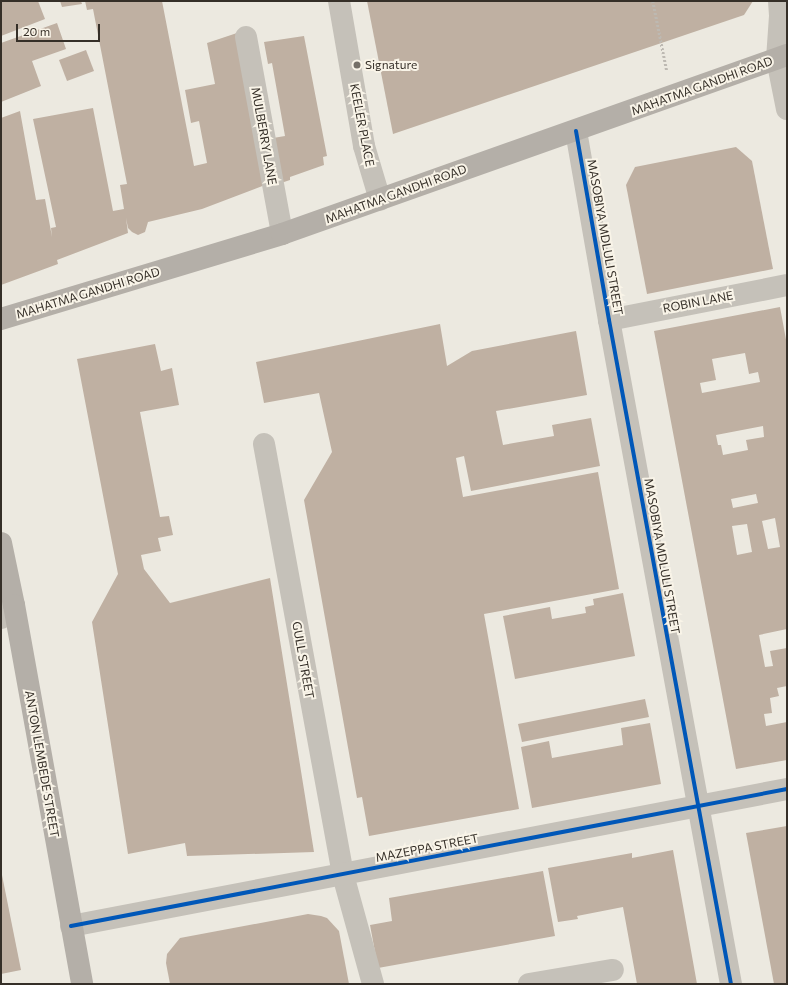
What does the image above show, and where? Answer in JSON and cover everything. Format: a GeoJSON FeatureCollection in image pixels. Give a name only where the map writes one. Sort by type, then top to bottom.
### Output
{"type":"FeatureCollection","features":[{"type":"Feature","properties":{"kind":"main road","name":"MAHATMA GANDHI ROAD"},"geometry":{"type":"LineString","coordinates":[[1,319],[282,234],[782,57]]}},
{"type":"Feature","properties":{"kind":"main road","name":"ANTON LEMBEDE STREET"},"geometry":{"type":"LineString","coordinates":[[1,543],[8,612],[82,984]]}},
{"type":"Feature","properties":{"kind":"street","name":"KEELER PLACE"},"geometry":{"type":"LineString","coordinates":[[339,1],[364,146],[380,200]]}},
{"type":"Feature","properties":{"kind":"street"},"geometry":{"type":"LineString","coordinates":[[779,1],[787,109]]}},
{"type":"Feature","properties":{"kind":"street","name":"MULBERRY LANE"},"geometry":{"type":"LineString","coordinates":[[246,37],[282,234]]}},
{"type":"Feature","properties":{"kind":"street","name":"MASOBIYA MDLULI STREET"},"geometry":{"type":"LineString","coordinates":[[576,131],[609,320],[731,984]]}},
{"type":"Feature","properties":{"kind":"street","name":"ROBIN LANE"},"geometry":{"type":"LineString","coordinates":[[609,320],[787,285]]}},
{"type":"Feature","properties":{"kind":"street","name":"GULL STREET"},"geometry":{"type":"LineString","coordinates":[[264,444],[343,875],[373,984]]}},
{"type":"Feature","properties":{"kind":"street","name":"MAZEPPA STREET"},"geometry":{"type":"LineString","coordinates":[[71,926],[787,789]]}},
{"type":"Feature","properties":{"kind":"street"},"geometry":{"type":"LineString","coordinates":[[530,984],[613,970]]}},
{"type":"Feature","properties":{"kind":"path"},"geometry":{"type":"LineString","coordinates":[[654,1],[672,96]]}},
{"type":"Feature","properties":{"kind":"building"},"geometry":{"type":"Polygon","coordinates":[[[1,1],[38,1],[45,19],[1,36],[1,1]]]}},
{"type":"Feature","properties":{"kind":"building"},"geometry":{"type":"Polygon","coordinates":[[[60,1],[81,1],[82,4],[62,7],[60,1]]]}},
{"type":"Feature","properties":{"kind":"building"},"geometry":{"type":"Polygon","coordinates":[[[85,1],[162,1],[194,166],[207,163],[199,121],[191,123],[185,90],[215,84],[207,43],[237,33],[265,185],[202,209],[148,222],[145,232],[138,235],[128,228],[126,218],[128,233],[57,260],[58,264],[1,285],[1,118],[20,111],[36,200],[45,199],[52,237],[51,228],[56,227],[33,119],[93,108],[113,211],[124,209],[120,185],[127,184],[93,9],[87,10],[85,1]]]}},
{"type":"Feature","properties":{"kind":"building"},"geometry":{"type":"Polygon","coordinates":[[[367,1],[753,1],[744,15],[393,134],[367,1]]]}},
{"type":"Feature","properties":{"kind":"building"},"geometry":{"type":"Polygon","coordinates":[[[57,23],[66,49],[32,61],[41,86],[1,102],[1,43],[57,23]]]}},
{"type":"Feature","properties":{"kind":"building"},"geometry":{"type":"Polygon","coordinates":[[[304,36],[327,156],[323,157],[324,165],[290,177],[290,180],[275,185],[267,139],[285,136],[272,63],[268,64],[264,42],[304,36]]]}},
{"type":"Feature","properties":{"kind":"building"},"geometry":{"type":"Polygon","coordinates":[[[86,50],[94,71],[67,81],[59,60],[86,50]]]}},
{"type":"Feature","properties":{"kind":"building"},"geometry":{"type":"Polygon","coordinates":[[[736,147],[752,161],[773,269],[647,294],[626,185],[635,167],[736,147]]]}},
{"type":"Feature","properties":{"kind":"building"},"geometry":{"type":"Polygon","coordinates":[[[780,307],[787,345],[787,629],[759,635],[765,667],[773,666],[770,651],[787,648],[787,686],[777,688],[779,696],[770,698],[772,713],[764,714],[766,726],[787,722],[787,760],[736,769],[654,331],[780,307]],[[745,353],[712,359],[716,380],[700,383],[702,393],[760,382],[758,372],[749,374],[745,353]],[[763,426],[716,435],[718,445],[721,445],[723,455],[748,450],[746,440],[764,437],[763,426]],[[756,494],[731,499],[733,508],[758,503],[756,494]],[[775,518],[762,521],[768,549],[780,547],[775,518]],[[747,524],[732,526],[737,555],[752,552],[747,524]]]}},
{"type":"Feature","properties":{"kind":"building"},"geometry":{"type":"Polygon","coordinates":[[[440,324],[447,366],[472,351],[576,331],[587,395],[496,411],[503,445],[554,436],[552,425],[591,418],[600,466],[471,491],[464,456],[456,458],[463,497],[598,472],[619,589],[484,614],[519,809],[369,836],[362,797],[357,798],[304,500],[332,452],[319,393],[264,403],[256,362],[440,324]]]}},
{"type":"Feature","properties":{"kind":"building"},"geometry":{"type":"Polygon","coordinates":[[[155,344],[161,371],[172,368],[179,405],[140,412],[160,517],[169,516],[173,535],[158,538],[161,551],[141,555],[144,569],[170,603],[270,578],[314,852],[187,856],[185,843],[128,854],[92,622],[118,574],[77,359],[155,344]]]}},
{"type":"Feature","properties":{"kind":"building"},"geometry":{"type":"Polygon","coordinates":[[[623,593],[635,656],[515,679],[503,616],[550,607],[552,619],[586,613],[585,607],[594,605],[593,599],[623,593]]]}},
{"type":"Feature","properties":{"kind":"building"},"geometry":{"type":"Polygon","coordinates":[[[645,699],[649,717],[522,742],[518,724],[645,699]]]}},
{"type":"Feature","properties":{"kind":"building"},"geometry":{"type":"Polygon","coordinates":[[[650,723],[661,784],[532,808],[521,747],[549,741],[552,758],[623,745],[621,728],[650,723]]]}},
{"type":"Feature","properties":{"kind":"building"},"geometry":{"type":"Polygon","coordinates":[[[787,826],[787,984],[774,984],[746,833],[787,826]]]}},
{"type":"Feature","properties":{"kind":"building"},"geometry":{"type":"Polygon","coordinates":[[[673,850],[697,984],[637,984],[623,907],[577,916],[578,919],[558,922],[548,868],[632,853],[632,858],[673,850]]]}},
{"type":"Feature","properties":{"kind":"building"},"geometry":{"type":"Polygon","coordinates":[[[1,870],[21,970],[1,974],[1,870]]]}},
{"type":"Feature","properties":{"kind":"building"},"geometry":{"type":"Polygon","coordinates":[[[543,871],[555,936],[378,968],[370,925],[392,921],[389,898],[543,871]]]}},
{"type":"Feature","properties":{"kind":"building"},"geometry":{"type":"Polygon","coordinates":[[[308,914],[327,918],[339,931],[349,984],[170,984],[166,963],[167,954],[180,938],[308,914]]]}},
{"type":"Feature","properties":{"kind":"cycle path"},"geometry":{"type":"LineString","coordinates":[[576,131],[609,320],[731,984]]}},
{"type":"Feature","properties":{"kind":"cycle path"},"geometry":{"type":"LineString","coordinates":[[71,926],[787,789]]}},
{"type":"Feature","properties":{"kind":"place","name":"Signature"},"geometry":{"type":"Point","coordinates":[357,65]}}]}
